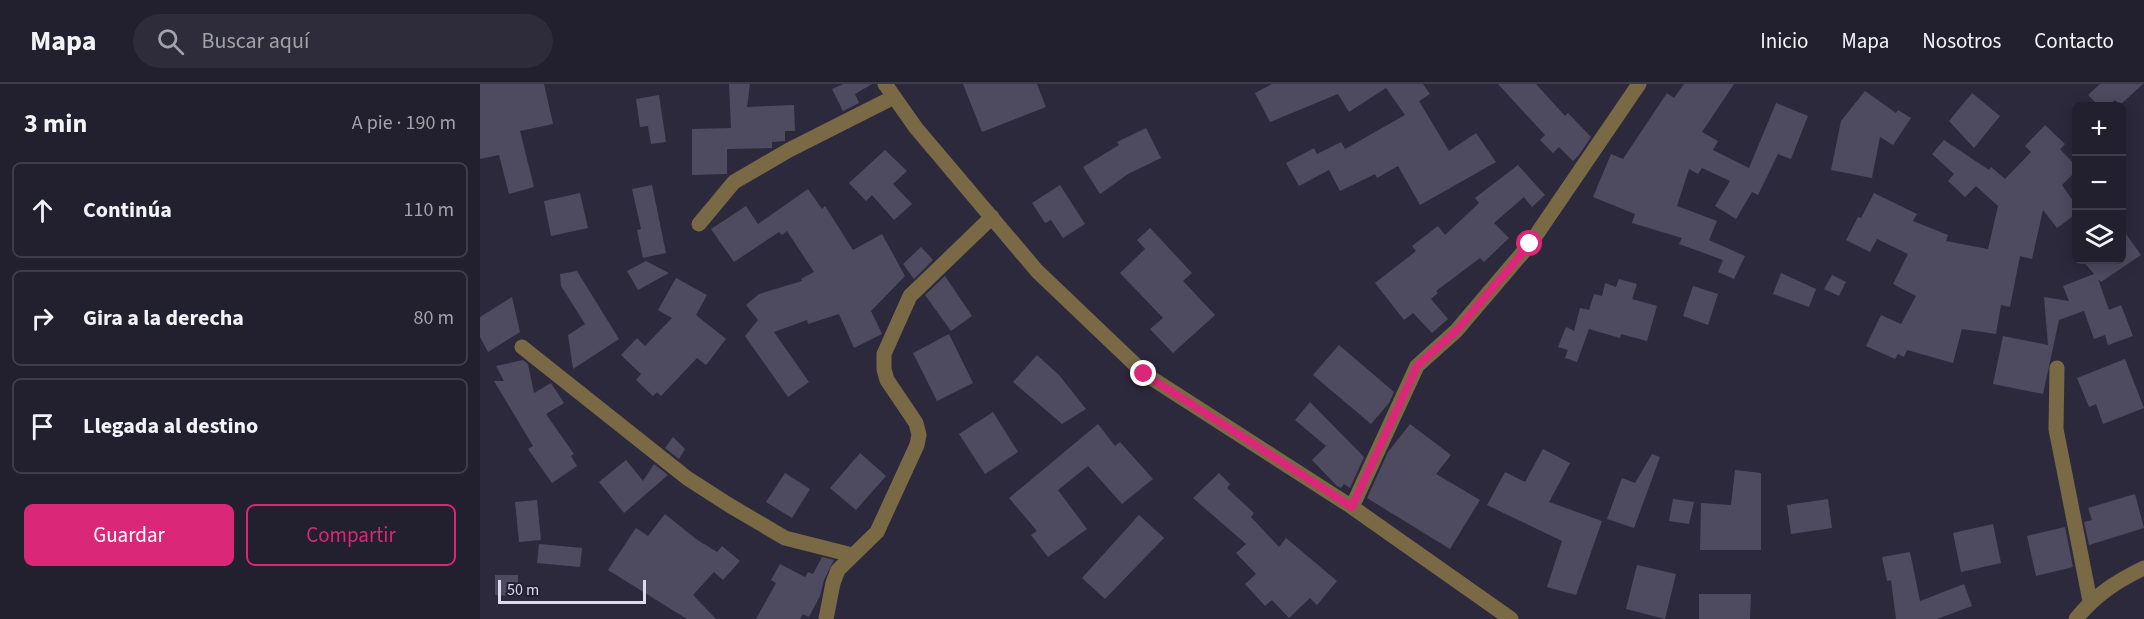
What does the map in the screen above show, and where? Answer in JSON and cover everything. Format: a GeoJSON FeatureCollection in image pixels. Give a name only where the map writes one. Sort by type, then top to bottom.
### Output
{"type":"FeatureCollection","features":[{"type":"Feature","properties":{"kind":"street"},"geometry":{"type":"LineString","coordinates":[[1352,507],[1417,366],[1456,331],[1530,244],[1639,84]]}},
{"type":"Feature","properties":{"kind":"street"},"geometry":{"type":"LineString","coordinates":[[699,224],[734,182],[890,91],[916,128],[1037,271],[1144,374],[1352,507],[1452,575],[1511,619]]}},
{"type":"Feature","properties":{"kind":"street"},"geometry":{"type":"LineString","coordinates":[[826,619],[833,582],[838,570],[877,532],[917,445],[919,435],[916,423],[887,380],[884,354],[910,296],[992,217]]}},
{"type":"Feature","properties":{"kind":"street"},"geometry":{"type":"LineString","coordinates":[[522,347],[687,478],[729,505],[785,538],[852,555]]}},
{"type":"Feature","properties":{"kind":"street"},"geometry":{"type":"LineString","coordinates":[[2057,368],[2056,429],[2090,601]]}},
{"type":"Feature","properties":{"kind":"street"},"geometry":{"type":"LineString","coordinates":[[2076,619],[2090,601],[2122,578],[2144,568]]}},
{"type":"Feature","properties":{"kind":"building"},"geometry":{"type":"Polygon","coordinates":[[[480,84],[544,84],[553,124],[520,131],[534,187],[509,194],[499,155],[480,159],[480,84]]]}},
{"type":"Feature","properties":{"kind":"building"},"geometry":{"type":"Polygon","coordinates":[[[729,84],[750,84],[747,107],[794,105],[795,131],[785,131],[785,141],[772,142],[772,148],[727,149],[727,174],[692,175],[692,129],[731,128],[729,84]]]}},
{"type":"Feature","properties":{"kind":"building"},"geometry":{"type":"Polygon","coordinates":[[[843,84],[872,84],[855,94],[859,103],[843,111],[832,89],[843,84]]]}},
{"type":"Feature","properties":{"kind":"building"},"geometry":{"type":"Polygon","coordinates":[[[963,84],[1037,84],[1046,107],[982,132],[963,84]]]}},
{"type":"Feature","properties":{"kind":"building"},"geometry":{"type":"Polygon","coordinates":[[[1272,84],[1423,84],[1430,94],[1419,101],[1449,151],[1476,133],[1496,162],[1420,205],[1398,166],[1377,178],[1375,174],[1340,191],[1329,170],[1299,186],[1286,163],[1314,148],[1317,154],[1341,142],[1345,149],[1405,115],[1386,88],[1349,112],[1338,94],[1270,122],[1255,93],[1272,84]]]}},
{"type":"Feature","properties":{"kind":"building"},"geometry":{"type":"Polygon","coordinates":[[[1498,84],[1536,84],[1565,116],[1568,113],[1591,137],[1579,155],[1573,161],[1559,147],[1553,153],[1540,140],[1545,135],[1498,84]]]}},
{"type":"Feature","properties":{"kind":"building"},"geometry":{"type":"Polygon","coordinates":[[[1684,84],[1734,84],[1702,132],[1718,141],[1713,150],[1749,168],[1776,103],[1808,116],[1791,159],[1778,154],[1758,195],[1752,192],[1736,219],[1715,206],[1730,181],[1702,168],[1698,174],[1689,169],[1677,206],[1717,221],[1709,240],[1745,256],[1734,279],[1718,272],[1723,260],[1679,244],[1682,238],[1632,223],[1635,214],[1593,197],[1611,154],[1623,159],[1667,93],[1674,98],[1684,84]]]}},
{"type":"Feature","properties":{"kind":"building"},"geometry":{"type":"Polygon","coordinates":[[[2100,84],[2143,84],[2123,102],[2115,100],[2095,102],[2088,95],[2100,84]]]}},
{"type":"Feature","properties":{"kind":"building"},"geometry":{"type":"Polygon","coordinates":[[[1865,91],[1896,113],[1898,110],[1911,118],[1893,145],[1880,137],[1872,178],[1831,170],[1841,121],[1865,91]]]}},
{"type":"Feature","properties":{"kind":"building"},"geometry":{"type":"Polygon","coordinates":[[[1972,93],[2000,116],[1974,148],[1949,121],[1972,93]]]}},
{"type":"Feature","properties":{"kind":"building"},"geometry":{"type":"Polygon","coordinates":[[[659,95],[666,142],[651,144],[648,126],[640,127],[636,99],[659,95]]]}},
{"type":"Feature","properties":{"kind":"building"},"geometry":{"type":"Polygon","coordinates":[[[2045,125],[2065,144],[2060,149],[2072,162],[2072,175],[2062,185],[2072,199],[2072,217],[2057,228],[2043,210],[2032,259],[2020,256],[2010,307],[2001,305],[1996,334],[1962,329],[1953,363],[1907,350],[1904,357],[1898,354],[1895,359],[1866,346],[1881,315],[1901,324],[1916,296],[1893,284],[1908,254],[1877,239],[1870,252],[1846,240],[1874,193],[1917,214],[1913,221],[1948,235],[1946,241],[1988,249],[1998,206],[1976,186],[1965,197],[1948,181],[1954,174],[1932,154],[1944,140],[1989,170],[1991,167],[2005,179],[2031,152],[2025,146],[2045,125]]]}},
{"type":"Feature","properties":{"kind":"building"},"geometry":{"type":"Polygon","coordinates":[[[1146,128],[1161,158],[1128,174],[1100,194],[1083,167],[1119,145],[1117,142],[1146,128]]]}},
{"type":"Feature","properties":{"kind":"building"},"geometry":{"type":"Polygon","coordinates":[[[885,150],[907,171],[893,184],[912,204],[894,220],[872,195],[866,201],[849,183],[885,150]]]}},
{"type":"Feature","properties":{"kind":"building"},"geometry":{"type":"Polygon","coordinates":[[[1518,165],[1545,195],[1532,207],[1524,197],[1494,223],[1509,238],[1484,262],[1480,258],[1436,291],[1438,293],[1431,299],[1448,319],[1432,333],[1413,313],[1404,320],[1375,283],[1416,251],[1412,246],[1438,226],[1445,235],[1479,203],[1475,198],[1518,165]]]}},
{"type":"Feature","properties":{"kind":"building"},"geometry":{"type":"Polygon","coordinates":[[[652,185],[666,253],[643,258],[637,230],[641,229],[632,189],[652,185]]]}},
{"type":"Feature","properties":{"kind":"building"},"geometry":{"type":"Polygon","coordinates":[[[1060,185],[1085,224],[1063,238],[1051,220],[1045,223],[1032,203],[1060,185]]]}},
{"type":"Feature","properties":{"kind":"building"},"geometry":{"type":"Polygon","coordinates":[[[808,189],[822,209],[825,206],[853,250],[882,234],[905,276],[871,311],[882,334],[854,348],[839,314],[808,324],[807,320],[774,332],[809,382],[788,397],[745,336],[758,320],[746,305],[759,294],[802,281],[801,279],[814,272],[787,231],[782,235],[779,232],[734,262],[711,229],[746,206],[758,224],[808,189]]]}},
{"type":"Feature","properties":{"kind":"building"},"geometry":{"type":"Polygon","coordinates":[[[580,193],[588,228],[551,236],[544,201],[580,193]]]}},
{"type":"Feature","properties":{"kind":"building"},"geometry":{"type":"Polygon","coordinates":[[[1150,228],[1192,273],[1183,281],[1215,315],[1173,353],[1150,329],[1163,318],[1120,273],[1145,249],[1137,240],[1150,228]]]}},
{"type":"Feature","properties":{"kind":"building"},"geometry":{"type":"Polygon","coordinates":[[[2126,234],[2141,255],[2101,282],[2098,279],[2109,310],[2121,305],[2133,336],[2108,345],[2105,335],[2094,339],[2084,311],[2059,320],[2043,394],[1993,384],[2003,336],[2048,345],[2044,297],[2069,301],[2063,286],[2094,274],[2085,264],[2126,264],[2126,234]]]}},
{"type":"Feature","properties":{"kind":"building"},"geometry":{"type":"Polygon","coordinates":[[[921,247],[933,260],[914,279],[903,264],[921,247]]]}},
{"type":"Feature","properties":{"kind":"building"},"geometry":{"type":"Polygon","coordinates":[[[646,261],[669,273],[638,290],[627,271],[646,261]]]}},
{"type":"Feature","properties":{"kind":"building"},"geometry":{"type":"Polygon","coordinates":[[[577,271],[619,339],[573,369],[568,335],[585,324],[561,286],[560,274],[577,271]]]}},
{"type":"Feature","properties":{"kind":"building"},"geometry":{"type":"Polygon","coordinates":[[[1781,273],[1816,289],[1809,307],[1773,294],[1781,273]]]}},
{"type":"Feature","properties":{"kind":"building"},"geometry":{"type":"Polygon","coordinates":[[[1832,275],[1846,282],[1839,296],[1824,289],[1832,275]]]}},
{"type":"Feature","properties":{"kind":"building"},"geometry":{"type":"Polygon","coordinates":[[[945,276],[972,316],[951,331],[925,295],[945,276]]]}},
{"type":"Feature","properties":{"kind":"building"},"geometry":{"type":"Polygon","coordinates":[[[676,278],[707,295],[696,315],[726,339],[706,365],[697,358],[661,396],[657,392],[653,396],[636,380],[641,374],[621,355],[637,338],[645,346],[672,318],[658,310],[676,278]]]}},
{"type":"Feature","properties":{"kind":"building"},"geometry":{"type":"Polygon","coordinates":[[[1619,279],[1637,284],[1632,299],[1657,306],[1647,341],[1621,334],[1620,338],[1589,329],[1577,362],[1565,358],[1568,350],[1558,347],[1566,327],[1574,331],[1580,308],[1589,310],[1594,294],[1602,296],[1605,283],[1616,287],[1619,279]]]}},
{"type":"Feature","properties":{"kind":"building"},"geometry":{"type":"Polygon","coordinates":[[[1693,286],[1718,294],[1708,325],[1683,316],[1693,286]]]}},
{"type":"Feature","properties":{"kind":"building"},"geometry":{"type":"Polygon","coordinates":[[[512,297],[520,332],[488,352],[480,337],[480,317],[512,297]]]}},
{"type":"Feature","properties":{"kind":"building"},"geometry":{"type":"Polygon","coordinates":[[[949,334],[973,383],[937,401],[913,353],[949,334]]]}},
{"type":"Feature","properties":{"kind":"building"},"geometry":{"type":"Polygon","coordinates":[[[1339,345],[1394,392],[1389,403],[1371,424],[1313,375],[1339,345]]]}},
{"type":"Feature","properties":{"kind":"building"},"geometry":{"type":"Polygon","coordinates":[[[1037,355],[1059,375],[1086,409],[1062,424],[1013,382],[1037,355]]]}},
{"type":"Feature","properties":{"kind":"building"},"geometry":{"type":"Polygon","coordinates":[[[2125,359],[2144,408],[2103,424],[2096,404],[2089,407],[2077,378],[2125,359]]]}},
{"type":"Feature","properties":{"kind":"building"},"geometry":{"type":"Polygon","coordinates":[[[523,360],[528,364],[534,393],[551,383],[564,403],[546,414],[574,454],[571,456],[577,466],[552,483],[528,449],[533,446],[494,381],[504,381],[496,366],[523,360]]]}},
{"type":"Feature","properties":{"kind":"building"},"geometry":{"type":"Polygon","coordinates":[[[1310,402],[1364,457],[1350,488],[1344,484],[1341,488],[1337,486],[1312,460],[1326,446],[1295,420],[1310,402]]]}},
{"type":"Feature","properties":{"kind":"building"},"geometry":{"type":"Polygon","coordinates":[[[993,412],[1018,452],[985,474],[959,434],[993,412]]]}},
{"type":"Feature","properties":{"kind":"building"},"geometry":{"type":"Polygon","coordinates":[[[1098,424],[1115,446],[1120,442],[1153,479],[1122,504],[1088,466],[1058,490],[1087,529],[1048,557],[1031,535],[1037,531],[1009,498],[1098,424]]]}},
{"type":"Feature","properties":{"kind":"building"},"geometry":{"type":"Polygon","coordinates":[[[1410,424],[1451,455],[1436,474],[1480,500],[1450,549],[1367,498],[1388,452],[1410,424]]]}},
{"type":"Feature","properties":{"kind":"building"},"geometry":{"type":"Polygon","coordinates":[[[673,437],[685,449],[679,459],[665,448],[673,437]]]}},
{"type":"Feature","properties":{"kind":"building"},"geometry":{"type":"Polygon","coordinates":[[[1543,449],[1570,463],[1549,502],[1602,521],[1576,595],[1547,587],[1562,541],[1487,505],[1505,472],[1525,482],[1543,449]]]}},
{"type":"Feature","properties":{"kind":"building"},"geometry":{"type":"Polygon","coordinates":[[[860,453],[886,476],[856,510],[830,488],[860,453]]]}},
{"type":"Feature","properties":{"kind":"building"},"geometry":{"type":"Polygon","coordinates":[[[1652,454],[1660,457],[1634,528],[1607,519],[1622,478],[1635,483],[1652,454]]]}},
{"type":"Feature","properties":{"kind":"building"},"geometry":{"type":"Polygon","coordinates":[[[626,460],[643,481],[654,464],[668,475],[624,513],[599,482],[626,460]]]}},
{"type":"Feature","properties":{"kind":"building"},"geometry":{"type":"Polygon","coordinates":[[[1735,470],[1761,473],[1761,550],[1700,550],[1701,503],[1731,505],[1735,470]]]}},
{"type":"Feature","properties":{"kind":"building"},"geometry":{"type":"Polygon","coordinates":[[[785,473],[810,489],[792,518],[766,502],[785,473]]]}},
{"type":"Feature","properties":{"kind":"building"},"geometry":{"type":"Polygon","coordinates":[[[1219,473],[1230,484],[1227,488],[1254,513],[1251,517],[1279,547],[1286,538],[1337,581],[1317,605],[1310,598],[1289,618],[1272,600],[1265,606],[1245,584],[1256,574],[1236,553],[1246,544],[1193,498],[1219,473]]]}},
{"type":"Feature","properties":{"kind":"building"},"geometry":{"type":"Polygon","coordinates":[[[2135,494],[2144,528],[2089,545],[2084,522],[2092,520],[2088,508],[2135,494]]]}},
{"type":"Feature","properties":{"kind":"building"},"geometry":{"type":"Polygon","coordinates":[[[1673,499],[1694,502],[1689,524],[1669,521],[1673,499]]]}},
{"type":"Feature","properties":{"kind":"building"},"geometry":{"type":"Polygon","coordinates":[[[1828,499],[1832,528],[1791,534],[1787,505],[1828,499]]]}},
{"type":"Feature","properties":{"kind":"building"},"geometry":{"type":"Polygon","coordinates":[[[537,500],[541,540],[519,542],[515,502],[537,500]]]}},
{"type":"Feature","properties":{"kind":"building"},"geometry":{"type":"Polygon","coordinates":[[[665,514],[696,539],[717,552],[722,546],[740,561],[723,580],[714,572],[693,595],[716,619],[687,619],[608,570],[636,528],[648,536],[665,514]]]}},
{"type":"Feature","properties":{"kind":"building"},"geometry":{"type":"Polygon","coordinates":[[[1139,515],[1164,538],[1105,599],[1082,578],[1139,515]]]}},
{"type":"Feature","properties":{"kind":"building"},"geometry":{"type":"Polygon","coordinates":[[[1993,524],[2001,563],[1961,572],[1953,533],[1993,524]]]}},
{"type":"Feature","properties":{"kind":"building"},"geometry":{"type":"Polygon","coordinates":[[[2065,527],[2073,567],[2036,576],[2027,536],[2065,527]]]}},
{"type":"Feature","properties":{"kind":"building"},"geometry":{"type":"Polygon","coordinates":[[[539,544],[582,548],[580,567],[537,563],[539,544]]]}},
{"type":"Feature","properties":{"kind":"building"},"geometry":{"type":"Polygon","coordinates":[[[1910,552],[1920,601],[1964,584],[1972,606],[1937,619],[1896,619],[1891,580],[1887,581],[1882,557],[1910,552]]]}},
{"type":"Feature","properties":{"kind":"building"},"geometry":{"type":"Polygon","coordinates":[[[822,557],[834,560],[809,617],[803,614],[800,619],[756,619],[776,583],[771,580],[780,564],[805,577],[808,572],[813,574],[822,557]]]}},
{"type":"Feature","properties":{"kind":"building"},"geometry":{"type":"Polygon","coordinates":[[[1637,565],[1676,574],[1665,619],[1626,609],[1637,565]]]}},
{"type":"Feature","properties":{"kind":"building"},"geometry":{"type":"Polygon","coordinates":[[[495,575],[518,575],[518,596],[495,595],[495,575]]]}},
{"type":"Feature","properties":{"kind":"building"},"geometry":{"type":"Polygon","coordinates":[[[1699,594],[1751,594],[1750,619],[1699,619],[1699,594]]]}},
{"type":"Feature","properties":{"kind":"route"},"geometry":{"type":"LineString","coordinates":[[1144,374],[1352,507],[1417,366],[1456,331],[1530,244]]}}]}
